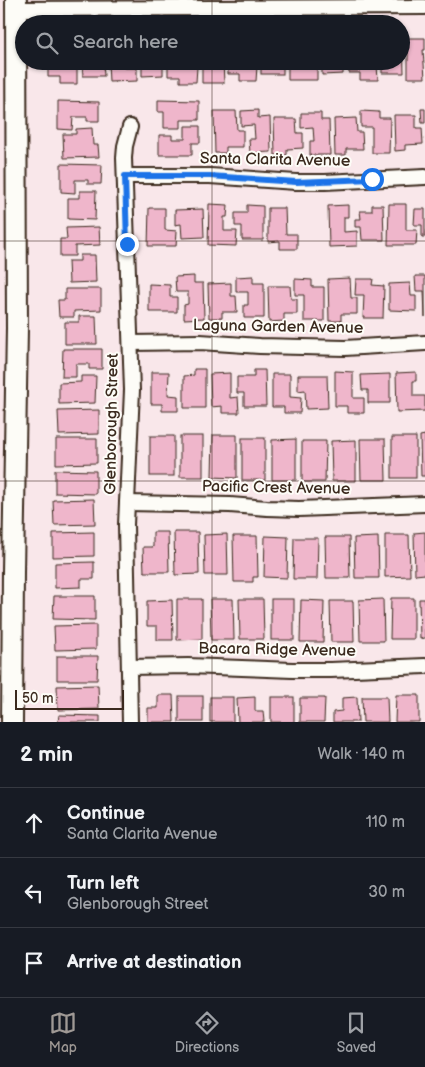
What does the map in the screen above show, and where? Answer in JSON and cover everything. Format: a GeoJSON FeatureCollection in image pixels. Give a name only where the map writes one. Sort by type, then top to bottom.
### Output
{"type":"FeatureCollection","features":[{"type":"Feature","properties":{"kind":"main road"},"geometry":{"type":"LineString","coordinates":[[10,5],[17,328],[6,628],[12,722]]}},
{"type":"Feature","properties":{"kind":"street"},"geometry":{"type":"LineString","coordinates":[[10,5],[347,4],[425,7]]}},
{"type":"Feature","properties":{"kind":"street","name":"Glenborough Street"},"geometry":{"type":"LineString","coordinates":[[130,127],[124,158],[132,390],[126,524],[130,722]]}},
{"type":"Feature","properties":{"kind":"street","name":"Santa Clarita Avenue"},"geometry":{"type":"LineString","coordinates":[[125,176],[210,176],[296,182],[425,177]]}},
{"type":"Feature","properties":{"kind":"street","name":"Laguna Garden Avenue"},"geometry":{"type":"LineString","coordinates":[[131,343],[200,342],[260,346],[345,348],[425,343]]}},
{"type":"Feature","properties":{"kind":"street","name":"Pacific Crest Avenue"},"geometry":{"type":"LineString","coordinates":[[127,503],[230,505],[299,509],[425,504]]}},
{"type":"Feature","properties":{"kind":"street","name":"Bacara Ridge Avenue"},"geometry":{"type":"LineString","coordinates":[[129,667],[206,666],[331,670],[425,666]]}},
{"type":"Feature","properties":{"kind":"building"},"geometry":{"type":"Polygon","coordinates":[[[410,38],[425,38],[425,50],[423,50],[425,78],[408,78],[408,70],[410,70],[410,38]]]}},
{"type":"Feature","properties":{"kind":"building"},"geometry":{"type":"Polygon","coordinates":[[[48,70],[77,70],[77,84],[60,84],[60,77],[48,77],[48,70]]]}},
{"type":"Feature","properties":{"kind":"building"},"geometry":{"type":"Polygon","coordinates":[[[83,70],[104,70],[104,76],[83,76],[83,70]]]}},
{"type":"Feature","properties":{"kind":"building"},"geometry":{"type":"Polygon","coordinates":[[[108,70],[137,70],[137,81],[109,82],[108,70]]]}},
{"type":"Feature","properties":{"kind":"building"},"geometry":{"type":"Polygon","coordinates":[[[142,70],[163,70],[163,75],[142,76],[142,70]]]}},
{"type":"Feature","properties":{"kind":"building"},"geometry":{"type":"Polygon","coordinates":[[[168,70],[197,70],[196,82],[180,82],[180,76],[168,76],[168,70]]]}},
{"type":"Feature","properties":{"kind":"building"},"geometry":{"type":"Polygon","coordinates":[[[202,70],[223,70],[224,83],[202,83],[202,70]]]}},
{"type":"Feature","properties":{"kind":"building"},"geometry":{"type":"Polygon","coordinates":[[[228,70],[257,70],[256,81],[240,81],[240,74],[228,74],[228,70]]]}},
{"type":"Feature","properties":{"kind":"building"},"geometry":{"type":"Polygon","coordinates":[[[261,70],[283,70],[283,74],[261,74],[261,70]]]}},
{"type":"Feature","properties":{"kind":"building"},"geometry":{"type":"Polygon","coordinates":[[[288,70],[317,70],[317,80],[288,80],[288,70]]]}},
{"type":"Feature","properties":{"kind":"building"},"geometry":{"type":"Polygon","coordinates":[[[322,70],[343,70],[343,74],[322,75],[322,70]]]}},
{"type":"Feature","properties":{"kind":"building"},"geometry":{"type":"Polygon","coordinates":[[[349,70],[377,70],[378,80],[360,80],[360,73],[349,73],[349,70]]]}},
{"type":"Feature","properties":{"kind":"building"},"geometry":{"type":"Polygon","coordinates":[[[382,70],[404,70],[404,73],[382,73],[382,70]]]}},
{"type":"Feature","properties":{"kind":"building"},"geometry":{"type":"Polygon","coordinates":[[[158,100],[199,101],[199,120],[181,120],[181,128],[164,128],[164,112],[158,112],[158,100]]]}},
{"type":"Feature","properties":{"kind":"building"},"geometry":{"type":"Polygon","coordinates":[[[58,101],[99,102],[99,121],[87,121],[87,117],[73,117],[72,130],[58,129],[58,101]]]}},
{"type":"Feature","properties":{"kind":"building"},"geometry":{"type":"Polygon","coordinates":[[[421,109],[425,109],[425,123],[422,123],[421,109]]]}},
{"type":"Feature","properties":{"kind":"building"},"geometry":{"type":"Polygon","coordinates":[[[258,110],[258,118],[270,117],[271,152],[250,153],[249,139],[255,139],[254,125],[241,126],[241,111],[258,110]]]}},
{"type":"Feature","properties":{"kind":"building"},"geometry":{"type":"Polygon","coordinates":[[[214,111],[236,111],[237,130],[243,130],[243,147],[226,147],[226,153],[215,153],[214,111]]]}},
{"type":"Feature","properties":{"kind":"building"},"geometry":{"type":"Polygon","coordinates":[[[361,111],[379,112],[379,118],[390,118],[389,153],[372,153],[372,127],[361,127],[361,111]]]}},
{"type":"Feature","properties":{"kind":"building"},"geometry":{"type":"Polygon","coordinates":[[[301,113],[321,113],[321,120],[329,120],[330,155],[310,155],[310,141],[314,141],[313,127],[301,128],[301,113]]]}},
{"type":"Feature","properties":{"kind":"building"},"geometry":{"type":"Polygon","coordinates":[[[394,115],[416,115],[416,128],[422,128],[423,144],[405,145],[405,150],[395,151],[394,115]]]}},
{"type":"Feature","properties":{"kind":"building"},"geometry":{"type":"Polygon","coordinates":[[[356,118],[357,132],[362,132],[363,149],[346,149],[346,155],[335,155],[334,119],[356,118]]]}},
{"type":"Feature","properties":{"kind":"building"},"geometry":{"type":"Polygon","coordinates":[[[274,119],[296,119],[297,133],[303,133],[303,148],[287,149],[287,155],[275,155],[274,119]]]}},
{"type":"Feature","properties":{"kind":"building"},"geometry":{"type":"Polygon","coordinates":[[[185,126],[200,126],[200,143],[192,143],[192,155],[159,155],[159,135],[172,135],[172,139],[185,139],[185,126]]]}},
{"type":"Feature","properties":{"kind":"building"},"geometry":{"type":"Polygon","coordinates":[[[92,128],[93,145],[98,145],[99,157],[64,158],[63,134],[76,134],[76,129],[92,128]]]}},
{"type":"Feature","properties":{"kind":"building"},"geometry":{"type":"Polygon","coordinates":[[[61,164],[102,165],[101,184],[88,184],[88,180],[75,180],[75,193],[61,192],[61,164]]]}},
{"type":"Feature","properties":{"kind":"building"},"geometry":{"type":"Polygon","coordinates":[[[80,191],[96,191],[95,220],[68,219],[68,198],[80,198],[80,191]]]}},
{"type":"Feature","properties":{"kind":"building"},"geometry":{"type":"Polygon","coordinates":[[[209,204],[228,205],[227,217],[224,217],[224,231],[237,231],[236,246],[208,245],[209,204]]]}},
{"type":"Feature","properties":{"kind":"building"},"geometry":{"type":"Polygon","coordinates":[[[389,204],[406,204],[406,230],[417,230],[416,245],[388,245],[389,204]]]}},
{"type":"Feature","properties":{"kind":"building"},"geometry":{"type":"Polygon","coordinates":[[[247,205],[263,206],[263,240],[242,240],[242,226],[235,226],[235,213],[247,213],[247,205]]]}},
{"type":"Feature","properties":{"kind":"building"},"geometry":{"type":"Polygon","coordinates":[[[348,205],[348,217],[344,217],[344,232],[357,231],[357,246],[329,247],[328,206],[348,205]]]}},
{"type":"Feature","properties":{"kind":"building"},"geometry":{"type":"Polygon","coordinates":[[[372,205],[383,205],[384,240],[362,240],[361,227],[355,227],[355,219],[361,219],[360,211],[372,211],[372,205]]]}},
{"type":"Feature","properties":{"kind":"building"},"geometry":{"type":"Polygon","coordinates":[[[149,208],[165,208],[165,230],[177,231],[176,246],[148,246],[149,208]]]}},
{"type":"Feature","properties":{"kind":"building"},"geometry":{"type":"Polygon","coordinates":[[[268,208],[285,208],[286,234],[297,234],[297,249],[280,249],[280,241],[268,242],[268,208]]]}},
{"type":"Feature","properties":{"kind":"building"},"geometry":{"type":"Polygon","coordinates":[[[203,209],[204,237],[182,238],[181,224],[175,225],[175,210],[203,209]]]}},
{"type":"Feature","properties":{"kind":"building"},"geometry":{"type":"Polygon","coordinates":[[[415,209],[425,209],[425,237],[422,237],[422,225],[414,225],[415,209]]]}},
{"type":"Feature","properties":{"kind":"building"},"geometry":{"type":"Polygon","coordinates":[[[99,227],[100,245],[75,246],[75,256],[60,256],[60,239],[67,239],[66,228],[99,227]]]}},
{"type":"Feature","properties":{"kind":"building"},"geometry":{"type":"Polygon","coordinates":[[[80,255],[95,255],[96,282],[69,283],[68,261],[80,261],[80,255]]]}},
{"type":"Feature","properties":{"kind":"building"},"geometry":{"type":"Polygon","coordinates":[[[194,276],[194,283],[203,283],[204,318],[184,319],[184,305],[188,304],[188,292],[176,292],[175,277],[194,276]]]}},
{"type":"Feature","properties":{"kind":"building"},"geometry":{"type":"Polygon","coordinates":[[[253,276],[253,283],[264,283],[264,318],[244,318],[244,305],[248,305],[248,292],[236,292],[236,277],[253,276]]]}},
{"type":"Feature","properties":{"kind":"building"},"geometry":{"type":"Polygon","coordinates":[[[415,276],[425,276],[425,317],[424,291],[416,291],[415,276]]]}},
{"type":"Feature","properties":{"kind":"building"},"geometry":{"type":"Polygon","coordinates":[[[350,278],[351,298],[357,298],[357,314],[341,314],[341,321],[329,321],[328,279],[350,278]]]}},
{"type":"Feature","properties":{"kind":"building"},"geometry":{"type":"Polygon","coordinates":[[[295,279],[312,280],[312,287],[324,287],[324,321],[304,321],[304,295],[295,295],[295,279]]]}},
{"type":"Feature","properties":{"kind":"building"},"geometry":{"type":"Polygon","coordinates":[[[356,279],[373,279],[372,285],[384,286],[383,318],[363,318],[364,295],[355,295],[356,279]]]}},
{"type":"Feature","properties":{"kind":"building"},"geometry":{"type":"Polygon","coordinates":[[[231,283],[231,296],[236,296],[237,312],[222,312],[222,318],[209,318],[208,284],[231,283]]]}},
{"type":"Feature","properties":{"kind":"building"},"geometry":{"type":"Polygon","coordinates":[[[410,283],[411,296],[416,296],[416,311],[389,310],[389,284],[410,283]]]}},
{"type":"Feature","properties":{"kind":"building"},"geometry":{"type":"Polygon","coordinates":[[[149,284],[170,285],[170,297],[177,297],[177,312],[149,312],[149,284]]]}},
{"type":"Feature","properties":{"kind":"building"},"geometry":{"type":"Polygon","coordinates":[[[268,286],[290,286],[291,299],[297,299],[297,314],[284,314],[284,321],[269,322],[268,286]]]}},
{"type":"Feature","properties":{"kind":"building"},"geometry":{"type":"Polygon","coordinates":[[[65,289],[101,289],[101,310],[74,311],[74,317],[59,317],[58,300],[65,300],[65,289]]]}},
{"type":"Feature","properties":{"kind":"building"},"geometry":{"type":"Polygon","coordinates":[[[79,316],[96,316],[97,344],[65,344],[65,322],[79,322],[79,316]]]}},
{"type":"Feature","properties":{"kind":"building"},"geometry":{"type":"Polygon","coordinates":[[[63,349],[102,349],[102,369],[89,369],[89,364],[76,364],[76,377],[62,377],[63,349]]]}},
{"type":"Feature","properties":{"kind":"building"},"geometry":{"type":"Polygon","coordinates":[[[194,369],[205,369],[205,408],[184,408],[184,376],[194,375],[194,369]]]}},
{"type":"Feature","properties":{"kind":"building"},"geometry":{"type":"Polygon","coordinates":[[[254,370],[265,370],[266,406],[244,406],[244,393],[237,393],[237,377],[254,377],[254,370]]]}},
{"type":"Feature","properties":{"kind":"building"},"geometry":{"type":"Polygon","coordinates":[[[335,371],[353,372],[353,398],[364,398],[364,413],[347,413],[347,406],[335,406],[335,371]]]}},
{"type":"Feature","properties":{"kind":"building"},"geometry":{"type":"Polygon","coordinates":[[[151,372],[169,372],[168,395],[178,396],[178,411],[162,411],[162,404],[151,404],[151,372]]]}},
{"type":"Feature","properties":{"kind":"building"},"geometry":{"type":"Polygon","coordinates":[[[416,372],[416,381],[413,381],[413,396],[425,396],[425,411],[397,412],[396,373],[416,372]]]}},
{"type":"Feature","properties":{"kind":"building"},"geometry":{"type":"Polygon","coordinates":[[[230,373],[230,398],[238,397],[239,413],[222,413],[222,406],[211,407],[210,374],[230,373]]]}},
{"type":"Feature","properties":{"kind":"building"},"geometry":{"type":"Polygon","coordinates":[[[272,374],[290,374],[290,397],[301,398],[300,413],[284,413],[284,407],[272,407],[272,374]]]}},
{"type":"Feature","properties":{"kind":"building"},"geometry":{"type":"Polygon","coordinates":[[[390,374],[390,403],[368,403],[368,390],[362,390],[361,375],[390,374]]]}},
{"type":"Feature","properties":{"kind":"building"},"geometry":{"type":"Polygon","coordinates":[[[298,375],[327,375],[328,408],[306,409],[305,390],[298,391],[298,375]]]}},
{"type":"Feature","properties":{"kind":"building"},"geometry":{"type":"Polygon","coordinates":[[[81,376],[96,376],[95,403],[59,404],[59,383],[81,382],[81,376]]]}},
{"type":"Feature","properties":{"kind":"building"},"geometry":{"type":"Polygon","coordinates":[[[99,410],[99,434],[59,435],[58,411],[99,410]]]}},
{"type":"Feature","properties":{"kind":"building"},"geometry":{"type":"Polygon","coordinates":[[[213,435],[237,435],[237,478],[212,477],[213,435]]]}},
{"type":"Feature","properties":{"kind":"building"},"geometry":{"type":"Polygon","coordinates":[[[425,435],[425,476],[421,476],[420,436],[425,435]]]}},
{"type":"Feature","properties":{"kind":"building"},"geometry":{"type":"Polygon","coordinates":[[[150,436],[174,436],[174,476],[150,476],[150,436]]]}},
{"type":"Feature","properties":{"kind":"building"},"geometry":{"type":"Polygon","coordinates":[[[180,436],[203,436],[203,477],[180,477],[180,436]]]}},
{"type":"Feature","properties":{"kind":"building"},"geometry":{"type":"Polygon","coordinates":[[[392,437],[416,437],[416,478],[392,478],[392,437]]]}},
{"type":"Feature","properties":{"kind":"building"},"geometry":{"type":"Polygon","coordinates":[[[242,438],[265,438],[265,480],[242,480],[242,438]]]}},
{"type":"Feature","properties":{"kind":"building"},"geometry":{"type":"Polygon","coordinates":[[[56,439],[97,439],[97,463],[56,464],[56,439]]]}},
{"type":"Feature","properties":{"kind":"building"},"geometry":{"type":"Polygon","coordinates":[[[296,439],[296,480],[272,480],[272,440],[296,439]]]}},
{"type":"Feature","properties":{"kind":"building"},"geometry":{"type":"Polygon","coordinates":[[[360,439],[385,439],[386,480],[361,480],[360,439]]]}},
{"type":"Feature","properties":{"kind":"building"},"geometry":{"type":"Polygon","coordinates":[[[356,440],[356,481],[332,481],[331,441],[356,440]]]}},
{"type":"Feature","properties":{"kind":"building"},"geometry":{"type":"Polygon","coordinates":[[[302,441],[326,441],[325,482],[302,482],[302,441]]]}},
{"type":"Feature","properties":{"kind":"building"},"geometry":{"type":"Polygon","coordinates":[[[55,470],[96,471],[96,494],[55,493],[55,470]]]}},
{"type":"Feature","properties":{"kind":"building"},"geometry":{"type":"Polygon","coordinates":[[[94,499],[95,524],[54,525],[53,500],[94,499]]]}},
{"type":"Feature","properties":{"kind":"building"},"geometry":{"type":"Polygon","coordinates":[[[94,532],[94,556],[53,557],[53,533],[94,532]]]}},
{"type":"Feature","properties":{"kind":"building"},"geometry":{"type":"Polygon","coordinates":[[[153,532],[168,532],[169,572],[144,572],[143,547],[153,547],[153,532]]]}},
{"type":"Feature","properties":{"kind":"building"},"geometry":{"type":"Polygon","coordinates":[[[174,532],[198,532],[199,574],[175,575],[174,532]]]}},
{"type":"Feature","properties":{"kind":"building"},"geometry":{"type":"Polygon","coordinates":[[[425,532],[425,574],[415,575],[414,533],[425,532]]]}},
{"type":"Feature","properties":{"kind":"building"},"geometry":{"type":"Polygon","coordinates":[[[227,534],[228,575],[205,575],[204,535],[227,534]]]}},
{"type":"Feature","properties":{"kind":"building"},"geometry":{"type":"Polygon","coordinates":[[[385,535],[409,535],[410,576],[385,577],[385,535]]]}},
{"type":"Feature","properties":{"kind":"building"},"geometry":{"type":"Polygon","coordinates":[[[233,536],[257,536],[258,577],[253,577],[253,582],[234,582],[233,536]]]}},
{"type":"Feature","properties":{"kind":"building"},"geometry":{"type":"Polygon","coordinates":[[[265,536],[288,537],[287,578],[264,577],[265,536]]]}},
{"type":"Feature","properties":{"kind":"building"},"geometry":{"type":"Polygon","coordinates":[[[325,537],[349,537],[350,578],[326,578],[325,537]]]}},
{"type":"Feature","properties":{"kind":"building"},"geometry":{"type":"Polygon","coordinates":[[[378,537],[379,578],[355,578],[354,538],[378,537]]]}},
{"type":"Feature","properties":{"kind":"building"},"geometry":{"type":"Polygon","coordinates":[[[294,538],[318,538],[317,579],[293,579],[294,538]]]}},
{"type":"Feature","properties":{"kind":"building"},"geometry":{"type":"Polygon","coordinates":[[[94,562],[94,579],[81,579],[81,587],[55,588],[55,563],[94,562]]]}},
{"type":"Feature","properties":{"kind":"building"},"geometry":{"type":"Polygon","coordinates":[[[54,596],[95,596],[95,620],[53,619],[54,596]]]}},
{"type":"Feature","properties":{"kind":"building"},"geometry":{"type":"Polygon","coordinates":[[[391,598],[414,598],[414,639],[390,639],[391,598]]]}},
{"type":"Feature","properties":{"kind":"building"},"geometry":{"type":"Polygon","coordinates":[[[177,599],[202,599],[202,639],[177,640],[177,599]]]}},
{"type":"Feature","properties":{"kind":"building"},"geometry":{"type":"Polygon","coordinates":[[[210,599],[233,599],[234,640],[211,640],[210,599]]]}},
{"type":"Feature","properties":{"kind":"building"},"geometry":{"type":"Polygon","coordinates":[[[239,599],[263,599],[264,639],[240,639],[239,599]]]}},
{"type":"Feature","properties":{"kind":"building"},"geometry":{"type":"Polygon","coordinates":[[[271,599],[294,599],[294,640],[271,640],[271,599]]]}},
{"type":"Feature","properties":{"kind":"building"},"geometry":{"type":"Polygon","coordinates":[[[383,599],[384,641],[360,641],[359,600],[383,599]]]}},
{"type":"Feature","properties":{"kind":"building"},"geometry":{"type":"Polygon","coordinates":[[[419,599],[425,599],[425,638],[420,639],[419,599]]]}},
{"type":"Feature","properties":{"kind":"building"},"geometry":{"type":"Polygon","coordinates":[[[172,600],[173,640],[157,640],[157,626],[147,626],[147,601],[172,600]]]}},
{"type":"Feature","properties":{"kind":"building"},"geometry":{"type":"Polygon","coordinates":[[[301,600],[324,601],[323,642],[300,642],[301,600]]]}},
{"type":"Feature","properties":{"kind":"building"},"geometry":{"type":"Polygon","coordinates":[[[330,601],[353,601],[354,642],[331,642],[330,601]]]}},
{"type":"Feature","properties":{"kind":"building"},"geometry":{"type":"Polygon","coordinates":[[[96,625],[96,649],[55,650],[54,626],[96,625]]]}},
{"type":"Feature","properties":{"kind":"building"},"geometry":{"type":"Polygon","coordinates":[[[57,656],[98,656],[97,680],[57,680],[57,656]]]}},
{"type":"Feature","properties":{"kind":"building"},"geometry":{"type":"Polygon","coordinates":[[[98,685],[99,709],[58,710],[57,686],[98,685]]]}},
{"type":"Feature","properties":{"kind":"building"},"geometry":{"type":"Polygon","coordinates":[[[158,695],[173,695],[174,722],[148,722],[148,708],[158,708],[158,695]]]}},
{"type":"Feature","properties":{"kind":"building"},"geometry":{"type":"Polygon","coordinates":[[[396,695],[419,695],[419,722],[395,722],[396,695]]]}},
{"type":"Feature","properties":{"kind":"building"},"geometry":{"type":"Polygon","coordinates":[[[179,696],[203,696],[203,722],[179,722],[179,696]]]}},
{"type":"Feature","properties":{"kind":"building"},"geometry":{"type":"Polygon","coordinates":[[[210,697],[233,697],[233,722],[210,722],[210,697]]]}},
{"type":"Feature","properties":{"kind":"building"},"geometry":{"type":"Polygon","coordinates":[[[255,697],[255,711],[263,711],[264,722],[238,722],[237,698],[255,697]]]}},
{"type":"Feature","properties":{"kind":"building"},"geometry":{"type":"Polygon","coordinates":[[[271,697],[294,697],[294,722],[271,722],[271,697]]]}},
{"type":"Feature","properties":{"kind":"building"},"geometry":{"type":"Polygon","coordinates":[[[357,697],[358,722],[333,722],[333,712],[342,711],[342,698],[357,697]]]}},
{"type":"Feature","properties":{"kind":"building"},"geometry":{"type":"Polygon","coordinates":[[[362,697],[387,697],[388,722],[363,722],[362,697]]]}},
{"type":"Feature","properties":{"kind":"building"},"geometry":{"type":"Polygon","coordinates":[[[300,698],[325,698],[324,722],[300,722],[300,698]]]}},
{"type":"Feature","properties":{"kind":"building"},"geometry":{"type":"Polygon","coordinates":[[[59,715],[100,716],[100,722],[58,722],[59,715]]]}},
{"type":"Feature","properties":{"kind":"route"},"geometry":{"type":"LineString","coordinates":[[127,244],[125,176],[210,176],[296,182],[372,179]]}}]}
